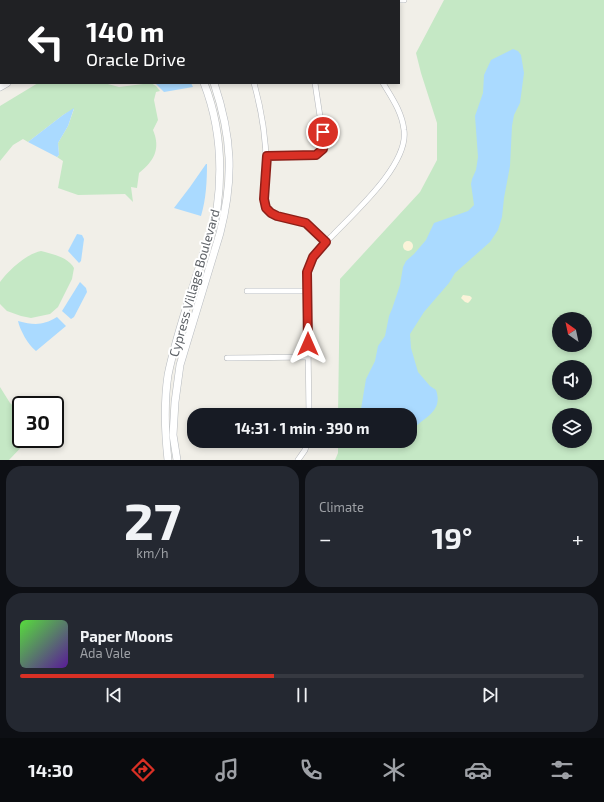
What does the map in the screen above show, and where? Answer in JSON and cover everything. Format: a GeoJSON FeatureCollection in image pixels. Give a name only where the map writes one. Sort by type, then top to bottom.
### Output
{"type":"FeatureCollection","features":[{"type":"Feature","properties":{"kind":"street"},"geometry":{"type":"LineString","coordinates":[[396,0],[404,0]]}},
{"type":"Feature","properties":{"kind":"street","name":"Cypress Village Boulevard"},"geometry":{"type":"LineString","coordinates":[[168,460],[166,432],[168,376],[176,344],[217,210],[220,148],[217,124],[204,84]]}},
{"type":"Feature","properties":{"kind":"street","name":"Cypress Village Boulevard"},"geometry":{"type":"LineString","coordinates":[[177,460],[174,428],[175,402],[180,365],[220,233],[225,213],[229,184],[228,136],[220,100],[214,84]]}},
{"type":"Feature","properties":{"kind":"street"},"geometry":{"type":"LineString","coordinates":[[254,84],[261,108],[267,156],[264,199],[266,208],[277,216],[306,223],[326,242]]}},
{"type":"Feature","properties":{"kind":"street"},"geometry":{"type":"LineString","coordinates":[[267,156],[316,155],[323,149],[324,143],[315,84]]}},
{"type":"Feature","properties":{"kind":"street"},"geometry":{"type":"LineString","coordinates":[[309,408],[307,272],[313,257],[372,196],[399,157],[404,132],[402,119],[398,108],[384,84]]}},
{"type":"Feature","properties":{"kind":"street"},"geometry":{"type":"LineString","coordinates":[[247,291],[308,291]]}},
{"type":"Feature","properties":{"kind":"street"},"geometry":{"type":"LineString","coordinates":[[227,358],[308,357]]}},
{"type":"Feature","properties":{"kind":"street"},"geometry":{"type":"LineString","coordinates":[[298,460],[306,448]]}},
{"type":"Feature","properties":{"kind":"green space"},"geometry":{"type":"Polygon","coordinates":[[[444,0],[604,0],[604,460],[335,460],[338,453],[338,448],[417,448],[417,408],[338,408],[340,279],[420,192],[437,160],[437,123],[416,53],[444,0]]]}},
{"type":"Feature","properties":{"kind":"green space"},"geometry":{"type":"Polygon","coordinates":[[[36,84],[108,84],[119,87],[153,84],[156,86],[160,91],[156,92],[154,100],[158,120],[153,130],[156,149],[155,154],[149,164],[139,173],[137,188],[131,187],[133,202],[125,194],[78,195],[58,188],[63,161],[57,157],[59,155],[58,143],[68,126],[74,109],[63,115],[28,142],[23,139],[13,145],[0,161],[0,106],[36,84]]]}},
{"type":"Feature","properties":{"kind":"green space"},"geometry":{"type":"Polygon","coordinates":[[[41,251],[68,261],[74,268],[72,279],[58,307],[50,314],[31,318],[7,311],[0,304],[0,282],[18,263],[30,255],[41,251]]]}},
{"type":"Feature","properties":{"kind":"green space"},"geometry":{"type":"Polygon","coordinates":[[[0,387],[12,405],[12,448],[20,448],[9,460],[0,460],[0,387]]]}},
{"type":"Feature","properties":{"kind":"sand"},"geometry":{"type":"Polygon","coordinates":[[[406,241],[410,241],[412,242],[412,250],[406,251],[403,248],[403,244],[406,241]]]}},
{"type":"Feature","properties":{"kind":"sand"},"geometry":{"type":"Polygon","coordinates":[[[463,295],[470,296],[472,298],[468,303],[465,302],[461,298],[463,295]]]}},
{"type":"Feature","properties":{"kind":"water"},"geometry":{"type":"Polygon","coordinates":[[[513,49],[518,51],[521,55],[524,73],[520,103],[514,115],[512,126],[510,166],[502,217],[498,230],[490,242],[455,273],[449,283],[424,312],[410,334],[411,348],[418,372],[430,386],[436,390],[438,398],[434,410],[417,425],[417,408],[361,408],[366,379],[375,361],[378,346],[385,336],[389,316],[400,285],[403,267],[406,261],[426,240],[434,223],[468,211],[474,205],[471,184],[476,170],[478,157],[475,116],[483,93],[484,75],[491,60],[513,49]]]}},
{"type":"Feature","properties":{"kind":"water"},"geometry":{"type":"Polygon","coordinates":[[[156,84],[192,84],[193,87],[164,92],[156,84]]]}},
{"type":"Feature","properties":{"kind":"water"},"geometry":{"type":"Polygon","coordinates":[[[74,108],[68,126],[58,143],[59,155],[57,157],[28,142],[63,115],[74,108]]]}},
{"type":"Feature","properties":{"kind":"water"},"geometry":{"type":"Polygon","coordinates":[[[206,164],[206,190],[201,216],[174,208],[190,187],[206,164]]]}},
{"type":"Feature","properties":{"kind":"water"},"geometry":{"type":"Polygon","coordinates":[[[77,234],[82,235],[84,239],[81,261],[79,263],[68,251],[77,234]]]}},
{"type":"Feature","properties":{"kind":"water"},"geometry":{"type":"Polygon","coordinates":[[[80,282],[86,288],[87,292],[74,317],[71,319],[62,311],[80,282]]]}},
{"type":"Feature","properties":{"kind":"water"},"geometry":{"type":"Polygon","coordinates":[[[57,317],[66,326],[36,351],[25,337],[18,321],[38,324],[47,322],[57,317]]]}},
{"type":"Feature","properties":{"kind":"route"},"geometry":{"type":"LineString","coordinates":[[308,344],[307,272],[313,257],[326,242],[306,223],[291,218],[277,216],[266,208],[264,199],[267,156],[316,155],[323,149],[323,132]]}}]}
